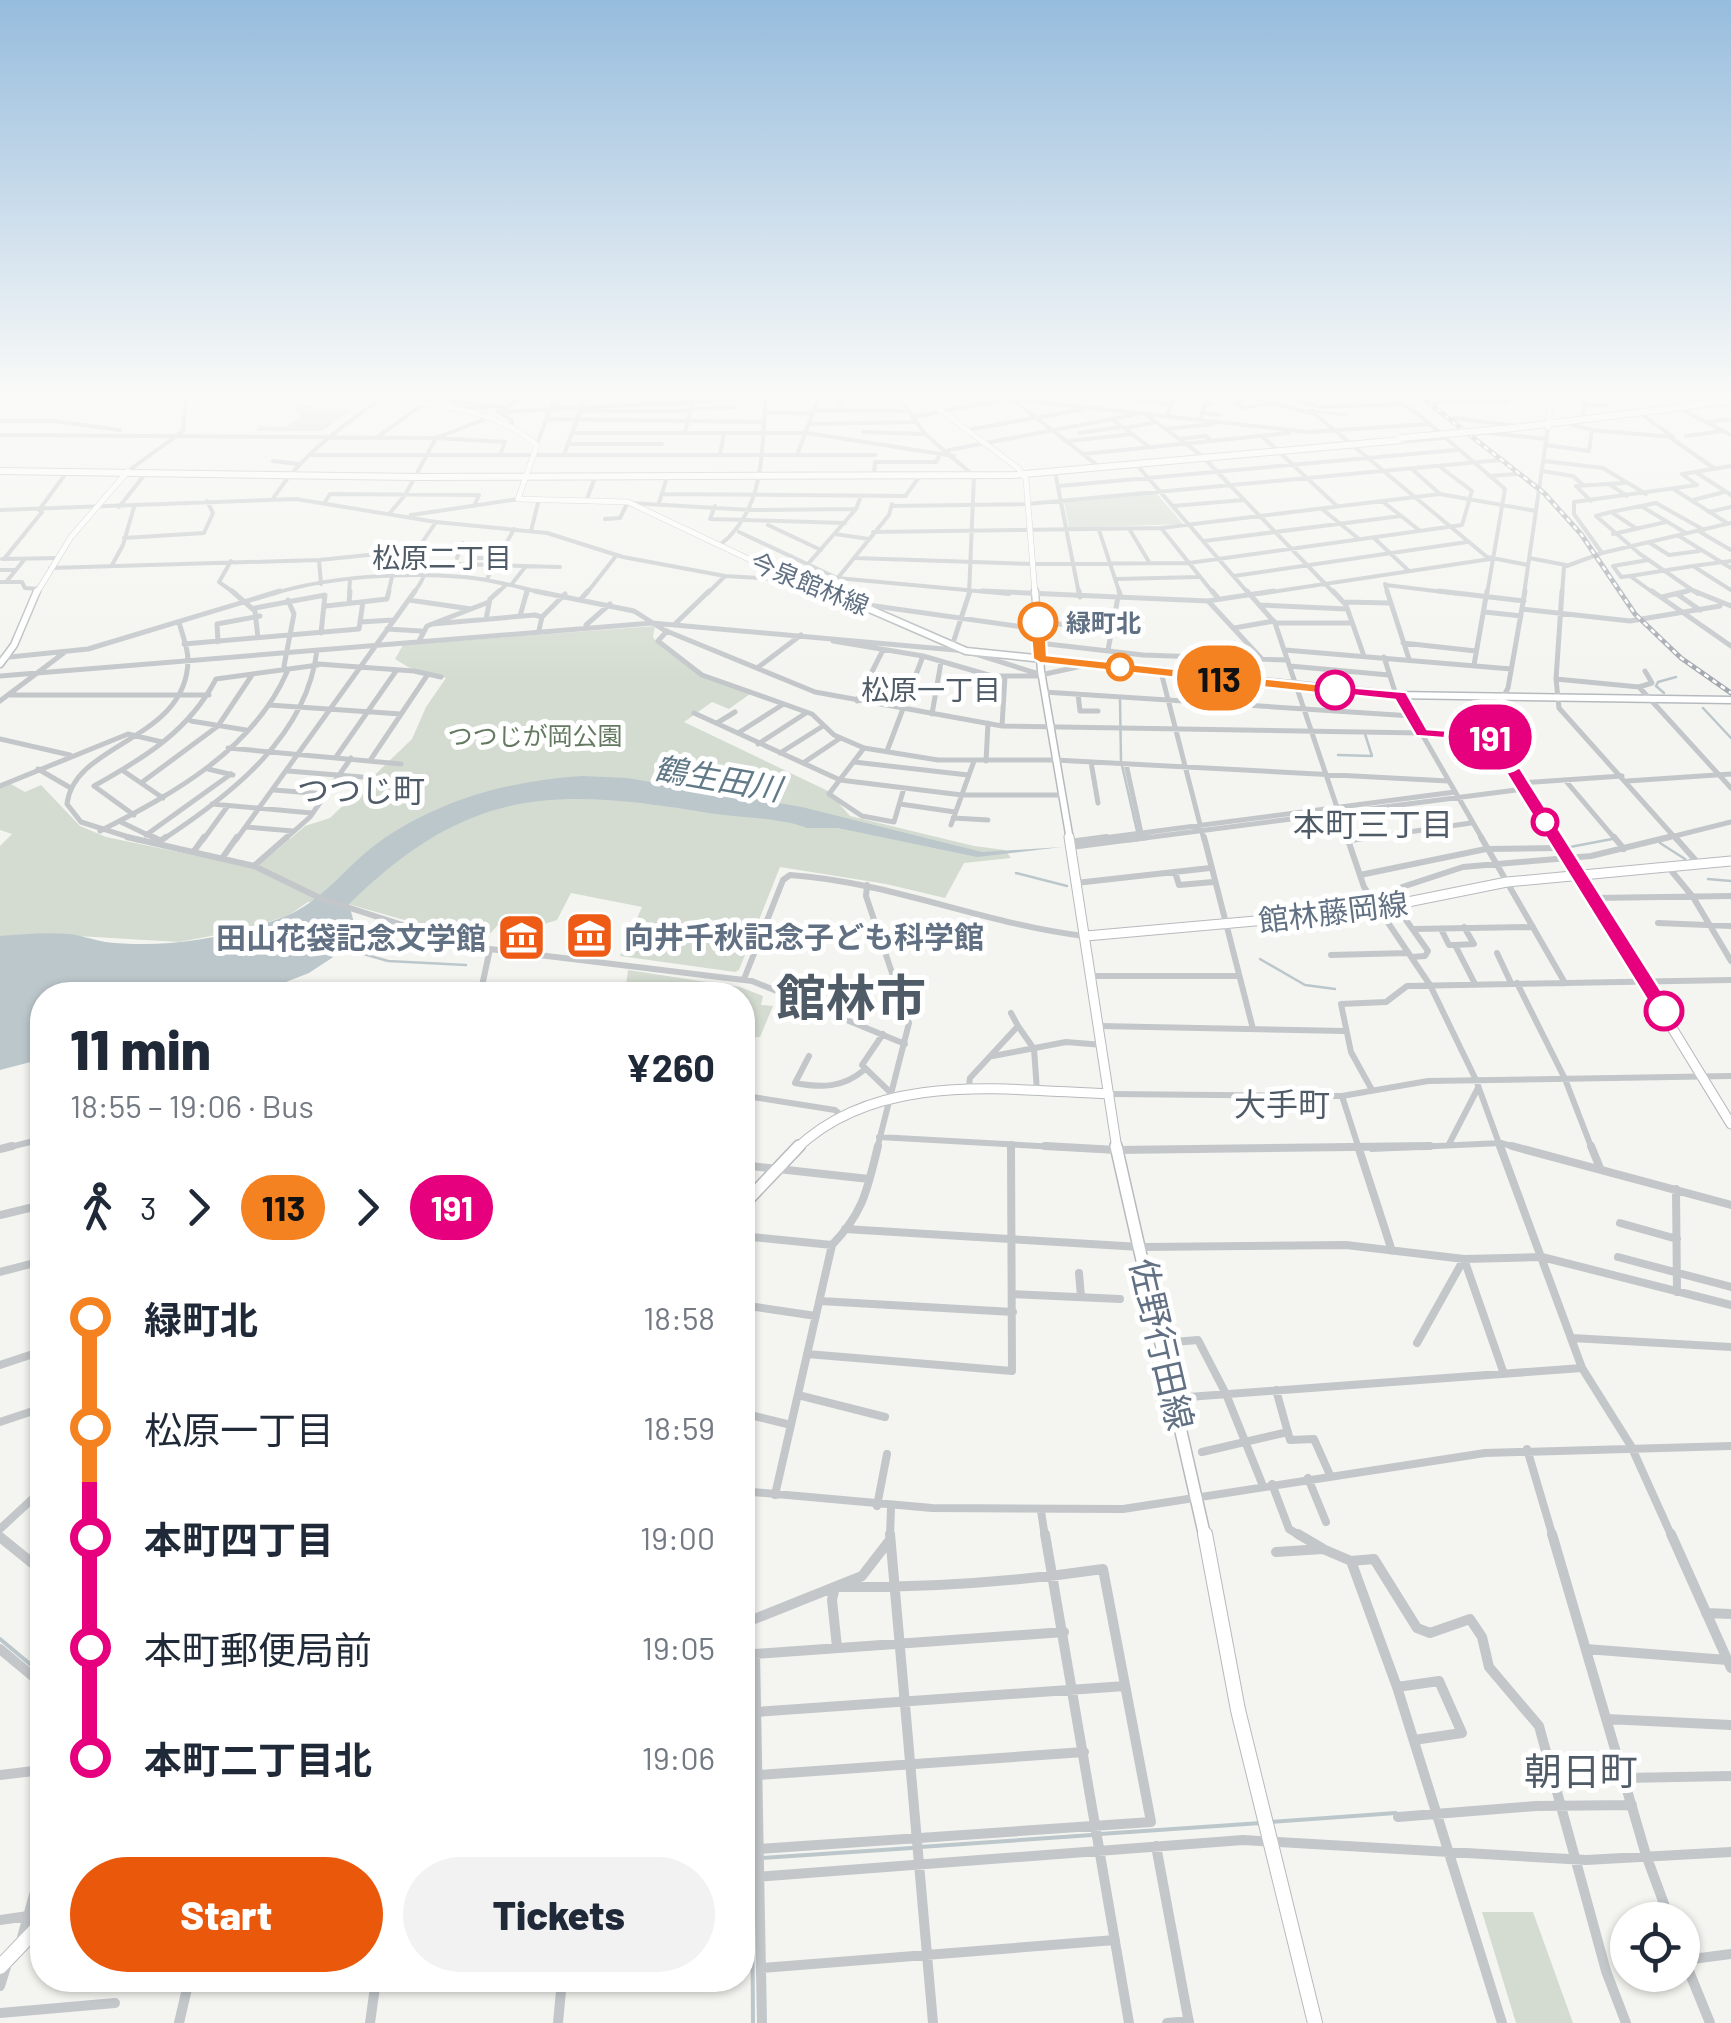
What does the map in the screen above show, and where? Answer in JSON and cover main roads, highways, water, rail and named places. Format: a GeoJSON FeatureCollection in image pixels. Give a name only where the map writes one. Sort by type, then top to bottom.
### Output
{"type":"FeatureCollection","features":[{"type":"Feature","properties":{"kind":"main road"},"geometry":{"type":"LineString","coordinates":[[2,660],[56,558],[108,491]]}},
{"type":"Feature","properties":{"kind":"main road","name":"今泉館林線"},"geometry":{"type":"LineString","coordinates":[[521,491],[519,499],[629,502],[792,580],[868,605],[966,652],[1398,696],[1502,699]]}},
{"type":"Feature","properties":{"kind":"main road"},"geometry":{"type":"LineString","coordinates":[[1025,491],[1040,659]]}},
{"type":"Feature","properties":{"kind":"main road","name":"佐野行田線"},"geometry":{"type":"LineString","coordinates":[[1040,659],[1093,976],[1116,1150],[1198,1497],[1226,1656],[1315,2023]]}},
{"type":"Feature","properties":{"kind":"main road"},"geometry":{"type":"LineString","coordinates":[[1731,701],[1502,699],[1496,719],[1499,738],[1522,786],[1731,1124]]}},
{"type":"Feature","properties":{"kind":"main road","name":"館林藤岡線"},"geometry":{"type":"LineString","coordinates":[[1086,936],[1378,910],[1507,882],[1731,861]]}},
{"type":"Feature","properties":{"kind":"main road"},"geometry":{"type":"LineString","coordinates":[[755,1193],[820,1128],[840,1115],[892,1094],[1109,1094]]}},
{"type":"Feature","properties":{"kind":"main road"},"geometry":{"type":"LineString","coordinates":[[7,1959],[30,1928]]}},
{"type":"Feature","properties":{"kind":"waterway"},"geometry":{"type":"LineString","coordinates":[[1664,693],[1656,686],[1658,682],[1676,677]]}},
{"type":"Feature","properties":{"kind":"waterway"},"geometry":{"type":"LineString","coordinates":[[1120,700],[1121,761],[1137,831]]}},
{"type":"Feature","properties":{"kind":"waterway"},"geometry":{"type":"LineString","coordinates":[[1703,708],[1731,738]]}},
{"type":"Feature","properties":{"kind":"waterway"},"geometry":{"type":"LineString","coordinates":[[1338,755],[1372,756],[1365,734]]}},
{"type":"Feature","properties":{"kind":"waterway"},"geometry":{"type":"LineString","coordinates":[[1570,847],[1612,839]]}},
{"type":"Feature","properties":{"kind":"waterway"},"geometry":{"type":"LineString","coordinates":[[1660,843],[1685,859]]}},
{"type":"Feature","properties":{"kind":"waterway"},"geometry":{"type":"LineString","coordinates":[[1016,873],[1067,886]]}},
{"type":"Feature","properties":{"kind":"waterway"},"geometry":{"type":"LineString","coordinates":[[1708,879],[1731,881]]}},
{"type":"Feature","properties":{"kind":"waterway"},"geometry":{"type":"LineString","coordinates":[[360,953],[388,961],[466,965]]}},
{"type":"Feature","properties":{"kind":"waterway"},"geometry":{"type":"LineString","coordinates":[[1260,959],[1305,985],[1335,989]]}},
{"type":"Feature","properties":{"kind":"waterway"},"geometry":{"type":"LineString","coordinates":[[0,1639],[30,1664]]}},
{"type":"Feature","properties":{"kind":"waterway"},"geometry":{"type":"LineString","coordinates":[[1269,1822],[1396,1813]]}},
{"type":"Feature","properties":{"kind":"waterway"},"geometry":{"type":"LineString","coordinates":[[1100,1834],[1261,1823]]}},
{"type":"Feature","properties":{"kind":"waterway"},"geometry":{"type":"LineString","coordinates":[[920,1847],[1092,1835]]}},
{"type":"Feature","properties":{"kind":"waterway"},"geometry":{"type":"LineString","coordinates":[[761,1858],[912,1848]]}},
{"type":"Feature","properties":{"kind":"waterway"},"geometry":{"type":"LineString","coordinates":[[753,1992],[753,2023]]}},
{"type":"Feature","properties":{"kind":"railway"},"geometry":{"type":"LineString","coordinates":[[1542,491],[1581,534],[1635,614],[1681,658],[1731,693]]}},
{"type":"Feature","properties":{"kind":"place","name":"緑町北"},"geometry":{"type":"Point","coordinates":[1038,622]}},
{"type":"Feature","properties":{"kind":"place","name":"向井千秋記念子ども科学館"},"geometry":{"type":"Point","coordinates":[589,936]}},
{"type":"Feature","properties":{"kind":"place","name":"田山花袋記念文学館"},"geometry":{"type":"Point","coordinates":[521,937]}},
{"type":"Feature","properties":{"kind":"district","name":"松原二丁目"},"geometry":{"type":"Point","coordinates":[442,557]}},
{"type":"Feature","properties":{"kind":"district","name":"松原一丁目"},"geometry":{"type":"Point","coordinates":[931,689]}},
{"type":"Feature","properties":{"kind":"district","name":"つつじ町"},"geometry":{"type":"Point","coordinates":[361,789]}},
{"type":"Feature","properties":{"kind":"district","name":"本町三丁目"},"geometry":{"type":"Point","coordinates":[1373,823]}},
{"type":"Feature","properties":{"kind":"district","name":"館林市"},"geometry":{"type":"Point","coordinates":[851,996]}},
{"type":"Feature","properties":{"kind":"district","name":"大手町"},"geometry":{"type":"Point","coordinates":[1282,1103]}},
{"type":"Feature","properties":{"kind":"district","name":"朝日町"},"geometry":{"type":"Point","coordinates":[1581,1770]}},
{"type":"Feature","properties":{"kind":"park label","name":"つつじが岡公園"},"geometry":{"type":"Point","coordinates":[535,735]}},
{"type":"Feature","properties":{"kind":"water label","name":"鶴生田川"},"geometry":{"type":"Point","coordinates":[718,777]}}]}
